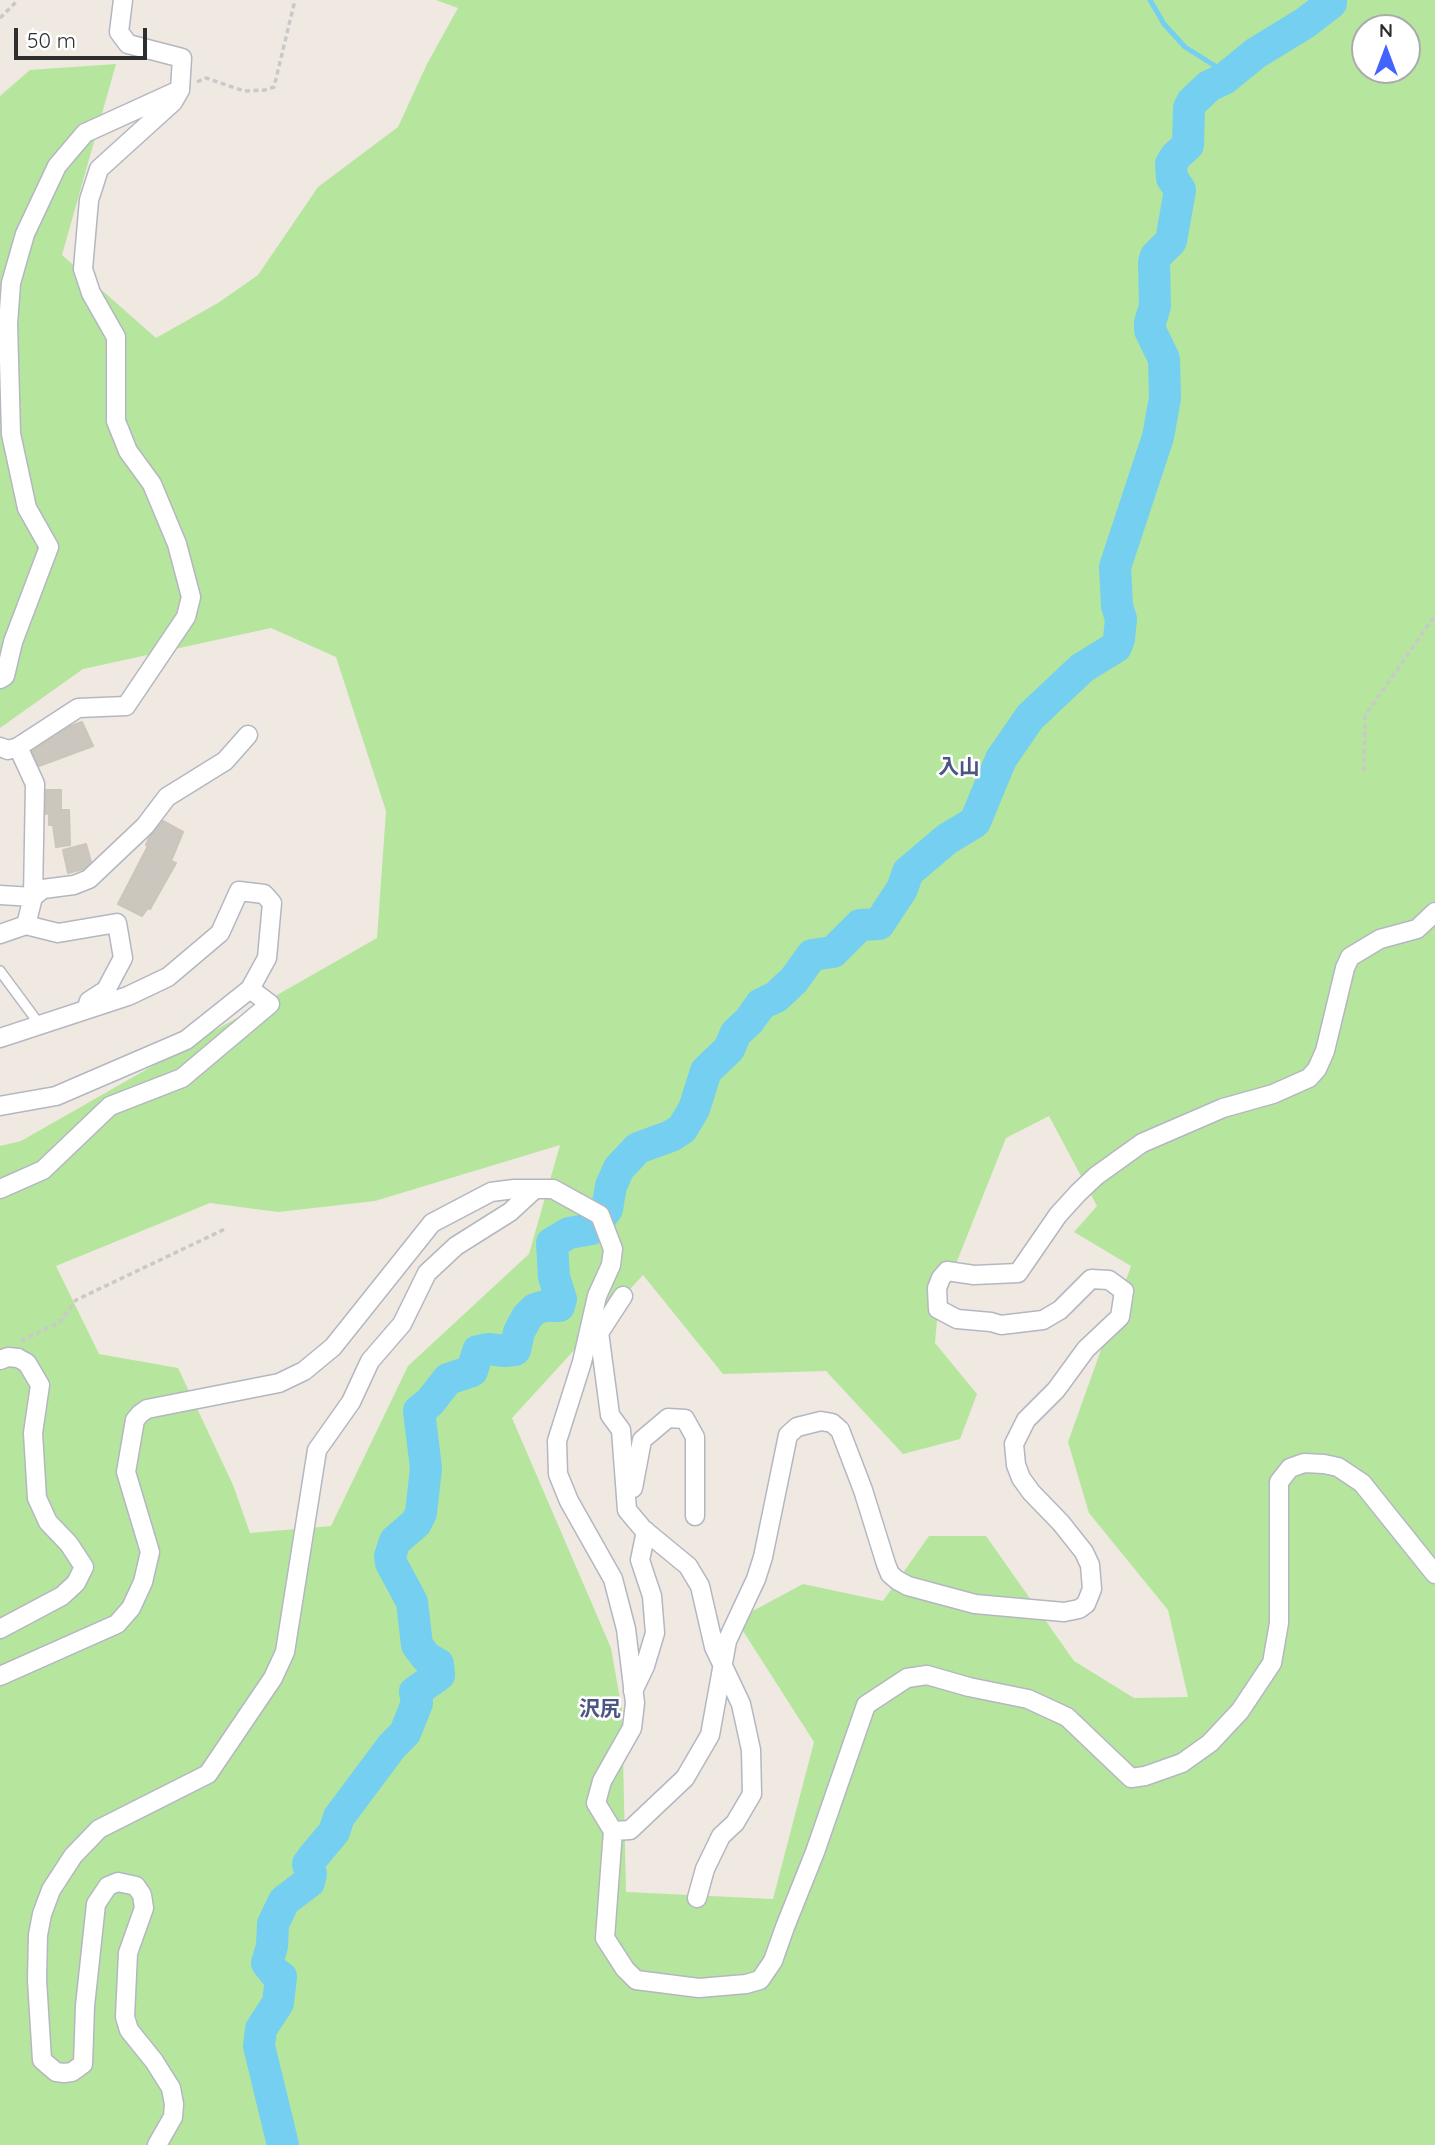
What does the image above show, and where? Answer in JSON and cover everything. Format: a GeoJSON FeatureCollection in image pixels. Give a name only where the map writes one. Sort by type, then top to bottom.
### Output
{"type":"FeatureCollection","features":[{"type":"Feature","properties":{"kind":"street"},"geometry":{"type":"LineString","coordinates":[[123,0],[119,32],[128,44],[182,58],[188,86]]}},
{"type":"Feature","properties":{"kind":"street"},"geometry":{"type":"LineString","coordinates":[[0,679],[5,676],[13,642],[49,547],[27,508],[11,434],[8,324],[11,283],[24,234],[57,166],[85,133],[188,86]]}},
{"type":"Feature","properties":{"kind":"street"},"geometry":{"type":"LineString","coordinates":[[26,925],[33,897],[35,784],[6,749],[78,708],[126,706],[186,617],[191,597],[177,544],[152,484],[128,451],[116,421],[116,337],[91,293],[83,269],[89,200],[99,169],[188,86]]}},
{"type":"Feature","properties":{"kind":"street"},"geometry":{"type":"LineString","coordinates":[[0,895],[33,897],[43,889],[74,885],[89,879],[145,826],[167,797],[225,761],[248,735]]}},
{"type":"Feature","properties":{"kind":"street"},"geometry":{"type":"LineString","coordinates":[[0,1038],[128,996],[168,977],[220,933],[239,891],[264,894],[272,903],[267,958],[250,989],[186,1040],[56,1096],[0,1106]]}},
{"type":"Feature","properties":{"kind":"street"},"geometry":{"type":"LineString","coordinates":[[613,1831],[630,1830],[685,1778],[710,1735],[727,1640],[764,1556],[788,1435],[797,1427],[821,1421],[832,1423],[841,1430],[886,1564],[890,1574],[897,1580],[908,1586],[975,1604],[1064,1612],[1079,1609],[1086,1604],[1092,1589],[1090,1565],[1061,1523],[1021,1478],[1016,1465],[1014,1444],[1026,1420],[1056,1390],[1086,1349],[1121,1317],[1124,1291],[1109,1280],[1091,1279],[1060,1310],[1043,1320],[1001,1325],[957,1319],[938,1309],[937,1288],[941,1278],[947,1271],[974,1275],[1018,1273],[1058,1214],[1078,1193],[1096,1176],[1142,1143],[1223,1108],[1273,1094],[1309,1078],[1317,1069],[1325,1051],[1350,957],[1380,939],[1417,929],[1435,912]]}},
{"type":"Feature","properties":{"kind":"street"},"geometry":{"type":"LineString","coordinates":[[0,934],[26,925],[58,933],[117,923],[123,958],[106,990],[89,1001],[85,1011]]}},
{"type":"Feature","properties":{"kind":"street"},"geometry":{"type":"LineString","coordinates":[[0,1189],[43,1170],[110,1106],[182,1078],[270,1004],[250,989]]}},
{"type":"Feature","properties":{"kind":"street"},"geometry":{"type":"LineString","coordinates":[[157,2145],[173,2117],[171,2088],[129,2030],[125,2017],[128,1954],[144,1908],[142,1895],[136,1886],[118,1882],[108,1886],[96,1904],[85,2006],[83,2064],[72,2072],[64,2073],[56,2072],[42,2060],[37,1947],[42,1914],[51,1891],[73,1856],[99,1829],[208,1774],[273,1678],[285,1652],[317,1450],[351,1402],[370,1361],[402,1324],[426,1272],[456,1246],[510,1212],[535,1189]]}},
{"type":"Feature","properties":{"kind":"street"},"geometry":{"type":"LineString","coordinates":[[0,1676],[117,1624],[131,1608],[144,1582],[150,1552],[126,1472],[135,1420],[140,1414],[148,1409],[279,1383],[304,1371],[333,1347],[432,1223],[491,1192],[553,1189],[600,1214],[613,1249],[611,1265],[597,1296],[583,1356],[557,1441],[558,1474],[569,1501],[613,1579],[625,1629],[633,1691],[632,1728],[602,1781],[596,1803],[613,1831],[605,1938],[625,1969],[636,1980],[690,1987],[714,1987],[760,1980],[774,1961],[866,1705],[907,1678],[928,1675],[1027,1699],[1067,1717],[1131,1778],[1182,1763],[1210,1743],[1240,1711],[1272,1663],[1279,1623],[1279,1482],[1290,1468],[1304,1463],[1324,1464],[1338,1467],[1362,1483],[1435,1574]]}},
{"type":"Feature","properties":{"kind":"street"},"geometry":{"type":"LineString","coordinates":[[583,1356],[623,1296]]}},
{"type":"Feature","properties":{"kind":"street"},"geometry":{"type":"LineString","coordinates":[[598,1332],[610,1415],[621,1430],[627,1510],[646,1531],[688,1566],[700,1586],[714,1647],[741,1704],[751,1750],[752,1794],[735,1823],[721,1836],[705,1870],[696,1898]]}},
{"type":"Feature","properties":{"kind":"street"},"geometry":{"type":"LineString","coordinates":[[0,1360],[18,1358],[27,1363],[40,1385],[33,1433],[37,1498],[48,1522],[69,1544],[84,1567],[76,1583],[62,1596],[0,1629]]}},
{"type":"Feature","properties":{"kind":"street"},"geometry":{"type":"LineString","coordinates":[[626,1495],[632,1492],[642,1440],[668,1418],[685,1419],[695,1437],[695,1516]]}},
{"type":"Feature","properties":{"kind":"street"},"geometry":{"type":"LineString","coordinates":[[633,1691],[645,1666],[655,1633],[652,1596],[640,1560],[646,1531]]}},
{"type":"Feature","properties":{"kind":"lane"},"geometry":{"type":"LineString","coordinates":[[0,971],[40,1025]]}},
{"type":"Feature","properties":{"kind":"path"},"geometry":{"type":"LineString","coordinates":[[0,18],[18,0]]}},
{"type":"Feature","properties":{"kind":"path"},"geometry":{"type":"LineString","coordinates":[[188,86],[206,78],[244,91],[274,87],[295,0]]}},
{"type":"Feature","properties":{"kind":"path"},"geometry":{"type":"LineString","coordinates":[[1364,771],[1365,716],[1435,615]]}},
{"type":"Feature","properties":{"kind":"path"},"geometry":{"type":"LineString","coordinates":[[14,1345],[60,1322],[76,1300],[225,1229]]}},
{"type":"Feature","properties":{"kind":"green space"},"geometry":{"type":"Polygon","coordinates":[[[436,0],[1435,0],[1435,2145],[0,2145],[0,1146],[21,1141],[377,938],[386,811],[336,657],[271,628],[83,669],[0,728],[0,96],[30,70],[116,64],[62,255],[156,338],[218,303],[258,275],[318,187],[398,127],[427,64],[458,8],[436,0]],[[1049,1116],[1006,1138],[938,1309],[935,1343],[977,1394],[960,1439],[903,1454],[826,1371],[723,1374],[643,1275],[512,1418],[611,1648],[622,1710],[626,1892],[773,1899],[814,1742],[736,1620],[803,1584],[883,1601],[929,1536],[986,1536],[1074,1661],[1134,1698],[1188,1697],[1168,1610],[1089,1513],[1068,1442],[1131,1266],[1074,1232],[1097,1206],[1049,1116]],[[560,1145],[375,1201],[278,1212],[210,1203],[56,1266],[99,1354],[178,1368],[233,1485],[250,1533],[331,1526],[408,1366],[529,1254],[560,1145]]]}},
{"type":"Feature","properties":{"kind":"building"},"geometry":{"type":"Polygon","coordinates":[[[82,722],[93,746],[39,766],[32,751],[82,722]]]}},
{"type":"Feature","properties":{"kind":"building"},"geometry":{"type":"Polygon","coordinates":[[[46,790],[61,790],[61,810],[69,810],[70,845],[56,847],[53,825],[49,825],[49,813],[46,814],[46,790]]]}},
{"type":"Feature","properties":{"kind":"building"},"geometry":{"type":"Polygon","coordinates":[[[163,821],[183,832],[171,861],[176,863],[150,909],[142,916],[118,904],[148,846],[146,845],[149,838],[163,821]]]}},
{"type":"Feature","properties":{"kind":"building"},"geometry":{"type":"Polygon","coordinates":[[[86,844],[91,862],[83,869],[68,873],[63,850],[86,844]]]}},
{"type":"Feature","properties":{"kind":"waterway"},"geometry":{"type":"LineString","coordinates":[[1150,0],[1164,24],[1185,47],[1220,69],[1224,79]]}},
{"type":"Feature","properties":{"kind":"waterway"},"geometry":{"type":"LineString","coordinates":[[1331,3],[1335,0]]}},
{"type":"Feature","properties":{"kind":"waterway"},"geometry":{"type":"LineString","coordinates":[[283,2145],[259,2046],[261,2029],[278,2003],[281,1977],[267,1963],[272,1946],[273,1924],[284,1901],[309,1882],[311,1874],[308,1864],[334,1832],[339,1817],[392,1746],[405,1733],[417,1703],[415,1692],[439,1675],[438,1664],[426,1657],[417,1645],[412,1602],[391,1563],[390,1556],[395,1541],[416,1523],[421,1513],[426,1468],[419,1411],[430,1402],[448,1379],[472,1371],[478,1351],[515,1350],[519,1332],[527,1317],[535,1309],[559,1306],[561,1299],[554,1277],[552,1243],[569,1233],[592,1229],[607,1209],[611,1186],[619,1168],[638,1148],[682,1129],[694,1109],[706,1071],[729,1049],[736,1033],[761,1004],[776,997],[794,980],[812,955],[833,952],[860,925],[879,924],[902,889],[908,872],[947,839],[975,822],[1001,759],[1030,717],[1082,668],[1116,647],[1121,619],[1117,606],[1115,567],[1158,437],[1165,398],[1164,359],[1150,330],[1155,306],[1154,262],[1156,256],[1171,241],[1180,190],[1172,178],[1171,164],[1188,145],[1189,108],[1209,86],[1224,79],[1256,53],[1305,23],[1331,3]]}},
{"type":"Feature","properties":{"kind":"district","name":"入山"},"geometry":{"type":"Point","coordinates":[959,768]}},
{"type":"Feature","properties":{"kind":"district","name":"沢尻"},"geometry":{"type":"Point","coordinates":[600,1710]}}]}
